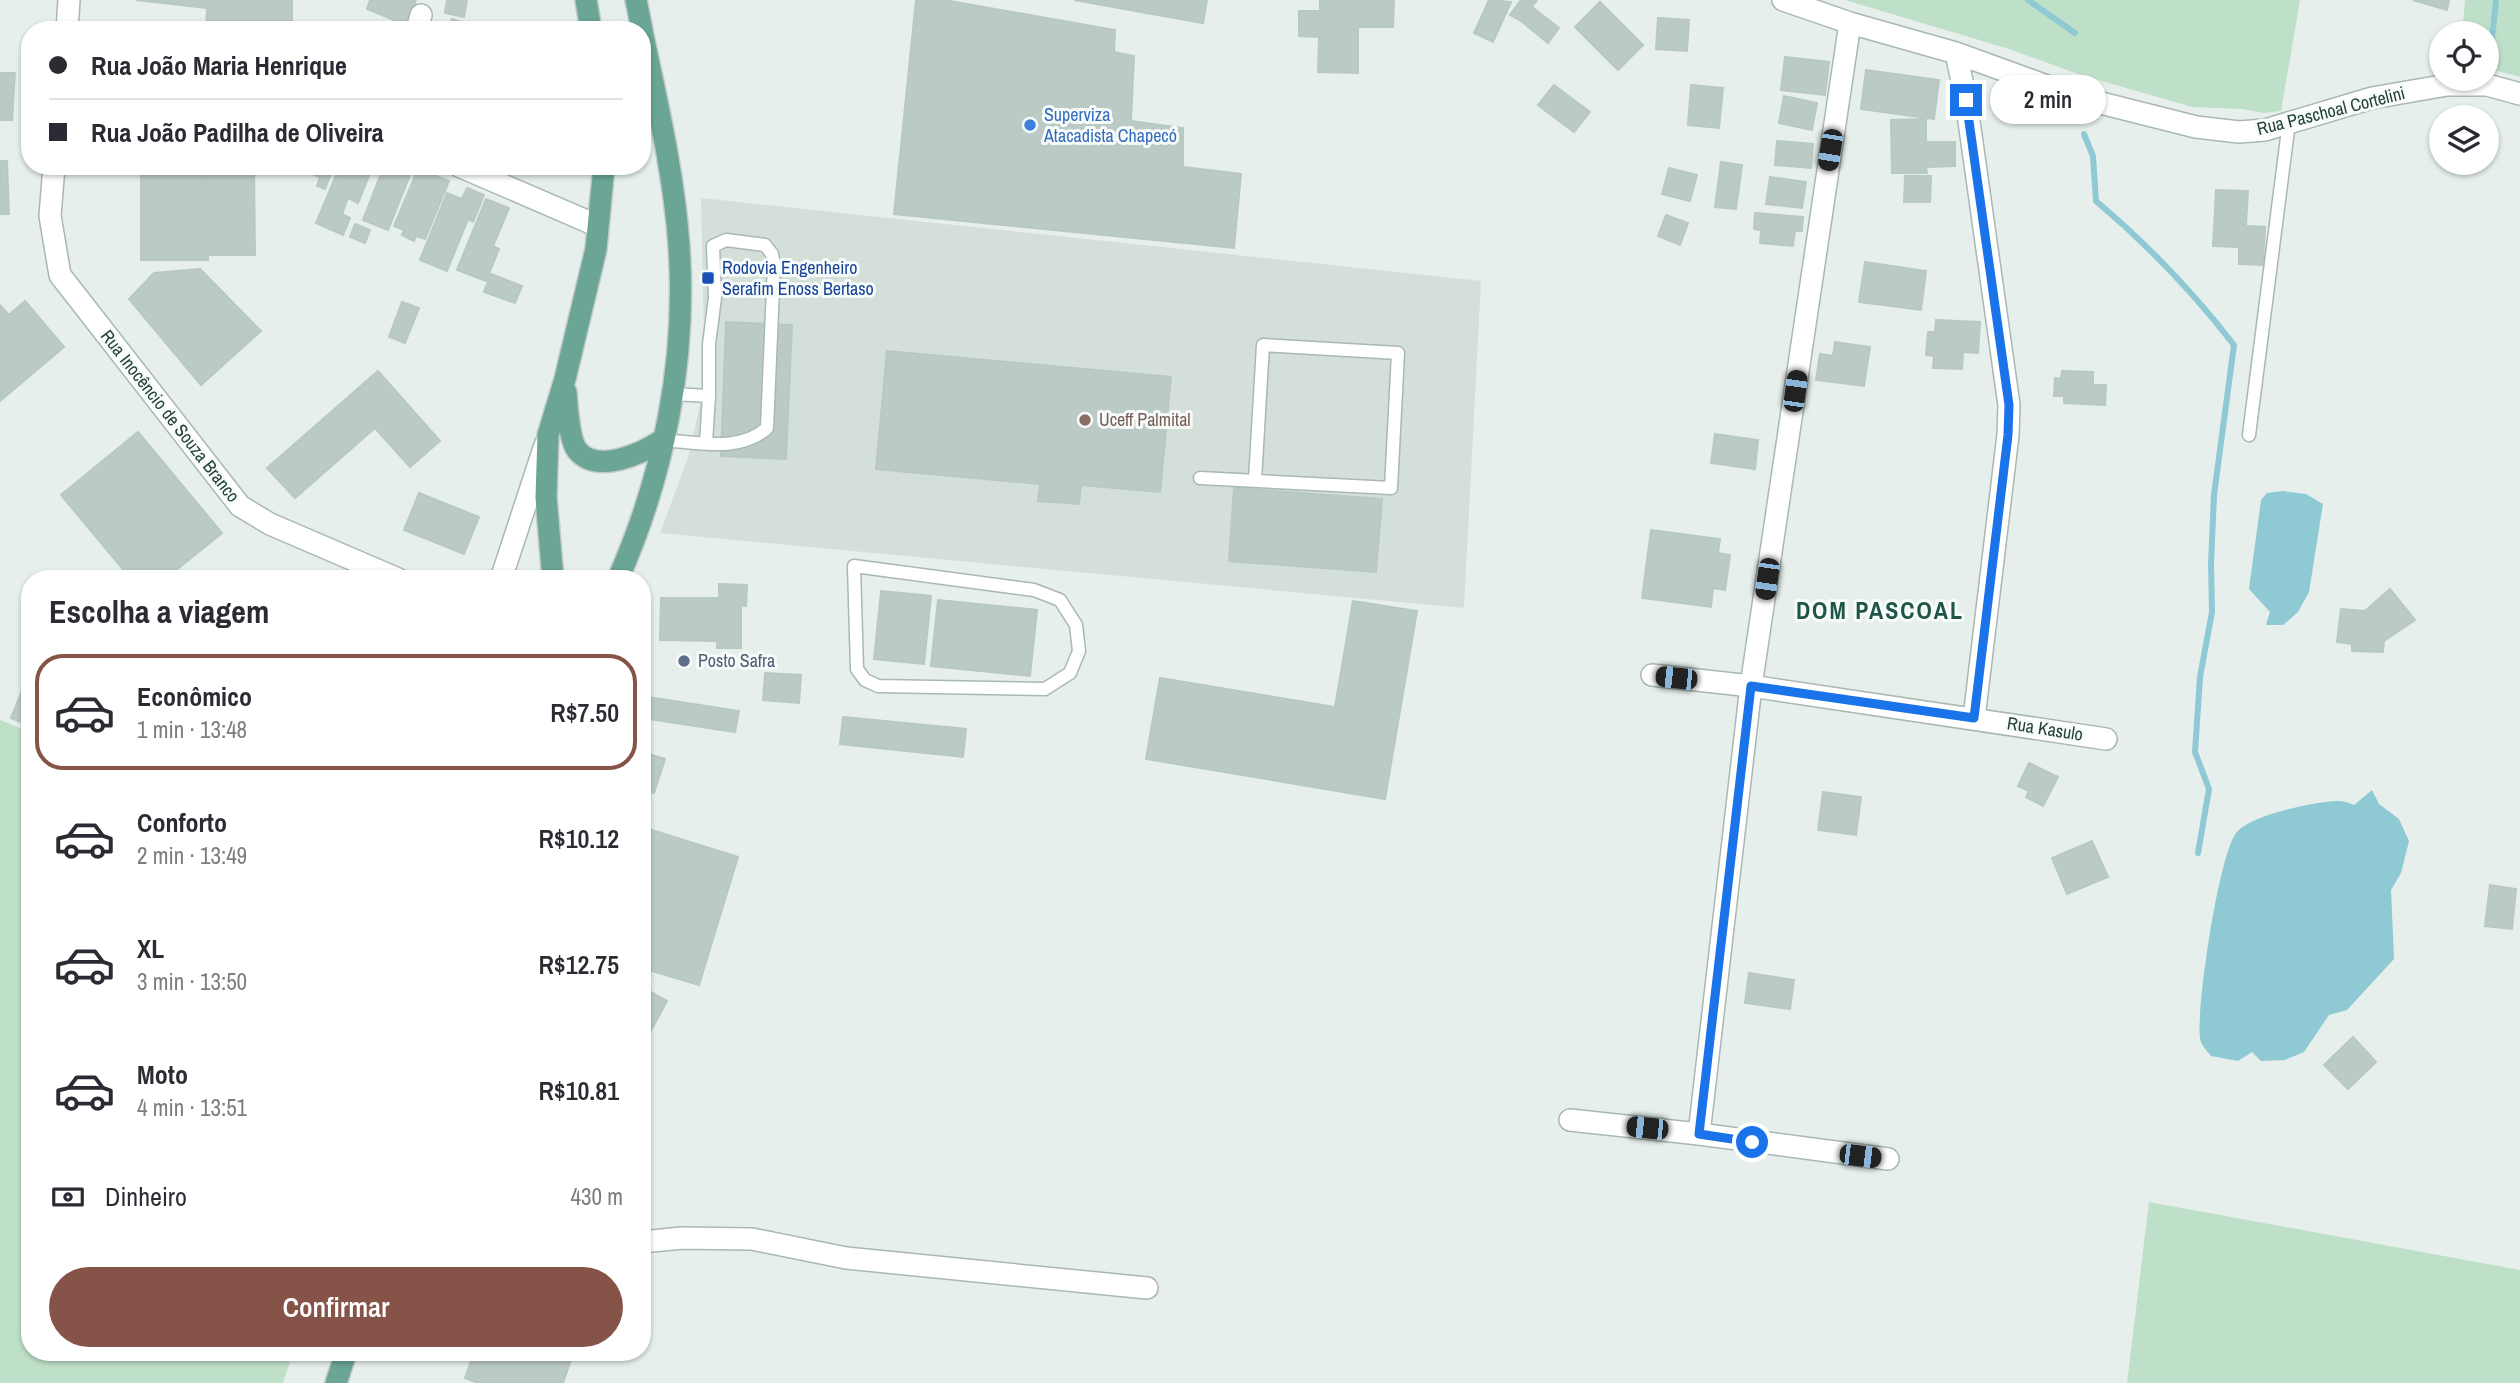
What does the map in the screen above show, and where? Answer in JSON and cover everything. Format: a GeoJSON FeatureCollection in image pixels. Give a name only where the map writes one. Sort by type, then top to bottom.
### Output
{"type":"FeatureCollection","features":[{"type":"Feature","properties":{"kind":"main road"},"geometry":{"type":"LineString","coordinates":[[586,0],[590,21]]}},
{"type":"Feature","properties":{"kind":"main road"},"geometry":{"type":"LineString","coordinates":[[636,0],[640,21]]}},
{"type":"Feature","properties":{"kind":"main road"},"geometry":{"type":"LineString","coordinates":[[622,570],[653,488],[673,394],[680,328],[675,214],[651,76]]}},
{"type":"Feature","properties":{"kind":"main road"},"geometry":{"type":"LineString","coordinates":[[552,570],[546,497],[548,435],[565,380],[596,248],[603,175]]}},
{"type":"Feature","properties":{"kind":"main road"},"geometry":{"type":"LineString","coordinates":[[565,380],[567,419],[578,450],[593,460],[617,460],[641,454],[663,440]]}},
{"type":"Feature","properties":{"kind":"main road"},"geometry":{"type":"LineString","coordinates":[[335,1383],[343,1361]]}},
{"type":"Feature","properties":{"kind":"street"},"geometry":{"type":"LineString","coordinates":[[68,21],[69,0]]}},
{"type":"Feature","properties":{"kind":"street","name":"Rua Paschoal Cortelini"},"geometry":{"type":"LineString","coordinates":[[1783,0],[1850,23],[1956,53],[2077,97],[2196,127],[2239,132],[2265,130],[2372,98],[2447,85],[2487,85],[2520,94]]}},
{"type":"Feature","properties":{"kind":"street"},"geometry":{"type":"LineString","coordinates":[[1699,1134],[1751,686],[1850,23]]}},
{"type":"Feature","properties":{"kind":"street"},"geometry":{"type":"LineString","coordinates":[[1956,53],[1966,100],[2009,405],[2008,435],[1974,718]]}},
{"type":"Feature","properties":{"kind":"street","name":"Rua Inocêncio de Souza Branco"},"geometry":{"type":"LineString","coordinates":[[53,175],[50,216],[60,275],[240,506],[270,524],[377,570]]}},
{"type":"Feature","properties":{"kind":"street"},"geometry":{"type":"LineString","coordinates":[[480,175],[598,226]]}},
{"type":"Feature","properties":{"kind":"street"},"geometry":{"type":"LineString","coordinates":[[505,570],[548,435]]}},
{"type":"Feature","properties":{"kind":"street","name":"Rua Kasulo"},"geometry":{"type":"LineString","coordinates":[[1652,675],[1751,686],[2106,739]]}},
{"type":"Feature","properties":{"kind":"street"},"geometry":{"type":"LineString","coordinates":[[1570,1120],[1888,1159]]}},
{"type":"Feature","properties":{"kind":"street"},"geometry":{"type":"LineString","coordinates":[[651,1241],[682,1238],[751,1239],[846,1258],[1147,1288]]}},
{"type":"Feature","properties":{"kind":"lane"},"geometry":{"type":"LineString","coordinates":[[2249,435],[2290,122]]}},
{"type":"Feature","properties":{"kind":"lane"},"geometry":{"type":"LineString","coordinates":[[663,440],[706,443],[735,443],[752,439],[767,428],[774,265],[772,254],[765,245],[726,240],[713,246],[715,298],[709,344],[706,443]]}},
{"type":"Feature","properties":{"kind":"lane"},"geometry":{"type":"LineString","coordinates":[[1200,478],[1391,488],[1398,353],[1263,345],[1255,480]]}},
{"type":"Feature","properties":{"kind":"lane"},"geometry":{"type":"LineString","coordinates":[[673,394],[709,396]]}},
{"type":"Feature","properties":{"kind":"lane"},"geometry":{"type":"LineString","coordinates":[[854,566],[1034,590],[1060,600],[1076,625],[1079,651],[1070,673],[1045,690],[878,686],[865,680],[857,669],[854,566]]}},
{"type":"Feature","properties":{"kind":"shaded area","name":"Uceff Palmital"},"geometry":{"type":"Polygon","coordinates":[[[701,198],[1481,281],[1464,608],[660,533],[688,458],[705,382],[701,198]]]}},
{"type":"Feature","properties":{"kind":"green space"},"geometry":{"type":"Polygon","coordinates":[[[1845,0],[2300,0],[2281,111],[2263,113],[2242,109],[2192,107],[1845,0]]]}},
{"type":"Feature","properties":{"kind":"green space"},"geometry":{"type":"Polygon","coordinates":[[[2465,0],[2520,0],[2520,77],[2499,71],[2499,21],[2463,21],[2465,0]]]}},
{"type":"Feature","properties":{"kind":"green space"},"geometry":{"type":"Polygon","coordinates":[[[0,720],[21,728],[21,1361],[290,1361],[283,1383],[0,1383],[0,720]]]}},
{"type":"Feature","properties":{"kind":"green space"},"geometry":{"type":"Polygon","coordinates":[[[2149,1202],[2520,1270],[2520,1383],[2127,1383],[2149,1202]]]}},
{"type":"Feature","properties":{"kind":"water"},"geometry":{"type":"Polygon","coordinates":[[[2283,491],[2306,494],[2323,504],[2309,592],[2298,612],[2283,625],[2266,625],[2270,612],[2249,589],[2261,500],[2267,493],[2283,491]]]}},
{"type":"Feature","properties":{"kind":"water"},"geometry":{"type":"Polygon","coordinates":[[[2372,790],[2379,804],[2399,819],[2409,841],[2401,873],[2391,890],[2394,959],[2347,1010],[2329,1015],[2304,1052],[2285,1060],[2261,1061],[2252,1052],[2238,1061],[2211,1056],[2200,1038],[2202,997],[2216,898],[2230,845],[2237,832],[2256,820],[2300,807],[2338,801],[2354,805],[2372,790]]]}},
{"type":"Feature","properties":{"kind":"building"},"geometry":{"type":"Polygon","coordinates":[[[136,0],[292,0],[292,21],[206,21],[207,8],[136,0]]]}},
{"type":"Feature","properties":{"kind":"building"},"geometry":{"type":"Polygon","coordinates":[[[370,0],[416,0],[408,21],[396,21],[367,9],[370,0]]]}},
{"type":"Feature","properties":{"kind":"building"},"geometry":{"type":"Polygon","coordinates":[[[447,0],[467,0],[464,17],[445,13],[447,0]]]}},
{"type":"Feature","properties":{"kind":"building","name":"Superviza Atacadista Chapecó"},"geometry":{"type":"Polygon","coordinates":[[[916,0],[944,0],[1115,30],[1114,52],[1134,56],[1131,121],[1183,128],[1183,167],[1241,174],[1234,248],[894,214],[916,0]]]}},
{"type":"Feature","properties":{"kind":"building"},"geometry":{"type":"Polygon","coordinates":[[[1074,0],[1207,0],[1203,23],[1074,0]]]}},
{"type":"Feature","properties":{"kind":"building"},"geometry":{"type":"Polygon","coordinates":[[[1320,0],[1394,0],[1393,27],[1358,27],[1358,73],[1318,72],[1319,37],[1299,36],[1299,11],[1320,11],[1320,0]]]}},
{"type":"Feature","properties":{"kind":"building"},"geometry":{"type":"Polygon","coordinates":[[[1489,0],[1511,2],[1493,42],[1474,33],[1489,0]]]}},
{"type":"Feature","properties":{"kind":"building"},"geometry":{"type":"Polygon","coordinates":[[[1521,0],[1537,0],[1521,21],[1510,15],[1521,0]]]}},
{"type":"Feature","properties":{"kind":"building"},"geometry":{"type":"Polygon","coordinates":[[[2413,0],[2449,0],[2447,10],[2413,0]]]}},
{"type":"Feature","properties":{"kind":"building"},"geometry":{"type":"Polygon","coordinates":[[[1600,2],[1643,45],[1618,70],[1575,27],[1600,2]]]}},
{"type":"Feature","properties":{"kind":"building"},"geometry":{"type":"Polygon","coordinates":[[[1532,7],[1559,28],[1548,43],[1521,21],[1532,7]]]}},
{"type":"Feature","properties":{"kind":"building"},"geometry":{"type":"Polygon","coordinates":[[[1658,18],[1689,20],[1687,51],[1656,49],[1658,18]]]}},
{"type":"Feature","properties":{"kind":"building"},"geometry":{"type":"Polygon","coordinates":[[[1785,57],[1829,62],[1825,95],[1781,90],[1785,57]]]}},
{"type":"Feature","properties":{"kind":"building"},"geometry":{"type":"Polygon","coordinates":[[[1866,70],[1939,80],[1934,119],[1861,109],[1866,70]]]}},
{"type":"Feature","properties":{"kind":"building"},"geometry":{"type":"Polygon","coordinates":[[[0,73],[15,73],[12,120],[0,120],[0,73]]]}},
{"type":"Feature","properties":{"kind":"building"},"geometry":{"type":"Polygon","coordinates":[[[1554,85],[1590,112],[1574,132],[1538,105],[1554,85]]]}},
{"type":"Feature","properties":{"kind":"building"},"geometry":{"type":"Polygon","coordinates":[[[1691,85],[1723,88],[1719,128],[1688,125],[1691,85]]]}},
{"type":"Feature","properties":{"kind":"building"},"geometry":{"type":"Polygon","coordinates":[[[1784,96],[1817,103],[1812,130],[1779,123],[1784,96]]]}},
{"type":"Feature","properties":{"kind":"building"},"geometry":{"type":"Polygon","coordinates":[[[1926,119],[1926,142],[1955,142],[1955,166],[1926,167],[1927,173],[1892,173],[1891,120],[1926,119]]]}},
{"type":"Feature","properties":{"kind":"building"},"geometry":{"type":"Polygon","coordinates":[[[1777,141],[1813,144],[1811,168],[1775,165],[1777,141]]]}},
{"type":"Feature","properties":{"kind":"building"},"geometry":{"type":"Polygon","coordinates":[[[0,161],[7,161],[9,214],[0,214],[0,161]]]}},
{"type":"Feature","properties":{"kind":"building"},"geometry":{"type":"Polygon","coordinates":[[[1721,162],[1742,165],[1736,209],[1715,207],[1721,162]]]}},
{"type":"Feature","properties":{"kind":"building"},"geometry":{"type":"Polygon","coordinates":[[[1669,168],[1697,175],[1690,201],[1662,194],[1669,168]]]}},
{"type":"Feature","properties":{"kind":"building"},"geometry":{"type":"Polygon","coordinates":[[[141,175],[207,175],[208,260],[141,260],[141,175]]]}},
{"type":"Feature","properties":{"kind":"building"},"geometry":{"type":"Polygon","coordinates":[[[207,175],[254,175],[255,255],[208,255],[207,175]]]}},
{"type":"Feature","properties":{"kind":"building"},"geometry":{"type":"Polygon","coordinates":[[[315,175],[330,175],[325,189],[317,186],[320,177],[315,175]]]}},
{"type":"Feature","properties":{"kind":"building"},"geometry":{"type":"Polygon","coordinates":[[[336,175],[369,175],[358,203],[348,198],[342,214],[350,218],[343,235],[316,223],[336,175]]]}},
{"type":"Feature","properties":{"kind":"building"},"geometry":{"type":"Polygon","coordinates":[[[380,175],[410,175],[388,230],[363,220],[380,175]]]}},
{"type":"Feature","properties":{"kind":"building"},"geometry":{"type":"Polygon","coordinates":[[[415,175],[434,175],[449,181],[425,239],[416,236],[414,241],[402,235],[404,230],[394,226],[415,175]]]}},
{"type":"Feature","properties":{"kind":"building"},"geometry":{"type":"Polygon","coordinates":[[[1905,176],[1931,176],[1930,202],[1904,202],[1905,176]]]}},
{"type":"Feature","properties":{"kind":"building"},"geometry":{"type":"Polygon","coordinates":[[[1770,177],[1806,182],[1802,208],[1766,204],[1770,177]]]}},
{"type":"Feature","properties":{"kind":"building"},"geometry":{"type":"Polygon","coordinates":[[[467,188],[484,195],[473,222],[468,219],[447,271],[420,260],[447,193],[462,199],[467,188]]]}},
{"type":"Feature","properties":{"kind":"building"},"geometry":{"type":"Polygon","coordinates":[[[2216,190],[2248,191],[2246,226],[2265,227],[2263,265],[2239,264],[2239,247],[2213,246],[2216,190]]]}},
{"type":"Feature","properties":{"kind":"building"},"geometry":{"type":"Polygon","coordinates":[[[486,199],[509,208],[493,246],[499,249],[486,281],[457,270],[486,199]]]}},
{"type":"Feature","properties":{"kind":"building"},"geometry":{"type":"Polygon","coordinates":[[[1755,213],[1803,217],[1802,231],[1795,231],[1793,246],[1760,243],[1761,230],[1754,229],[1755,213]]]}},
{"type":"Feature","properties":{"kind":"building"},"geometry":{"type":"Polygon","coordinates":[[[1666,215],[1688,223],[1680,245],[1658,236],[1666,215]]]}},
{"type":"Feature","properties":{"kind":"building"},"geometry":{"type":"Polygon","coordinates":[[[355,224],[370,230],[365,243],[350,237],[355,224]]]}},
{"type":"Feature","properties":{"kind":"building"},"geometry":{"type":"Polygon","coordinates":[[[1865,262],[1926,271],[1921,310],[1859,302],[1865,262]]]}},
{"type":"Feature","properties":{"kind":"building"},"geometry":{"type":"Polygon","coordinates":[[[200,269],[261,331],[201,385],[129,299],[154,273],[200,269]]]}},
{"type":"Feature","properties":{"kind":"building"},"geometry":{"type":"Polygon","coordinates":[[[491,274],[522,286],[515,303],[484,292],[491,274]]]}},
{"type":"Feature","properties":{"kind":"building"},"geometry":{"type":"Polygon","coordinates":[[[25,301],[64,347],[13,390],[0,374],[0,305],[9,315],[25,301]]]}},
{"type":"Feature","properties":{"kind":"building"},"geometry":{"type":"Polygon","coordinates":[[[402,302],[419,308],[405,343],[389,337],[402,302]]]}},
{"type":"Feature","properties":{"kind":"building"},"geometry":{"type":"Polygon","coordinates":[[[1936,320],[1980,322],[1978,353],[1963,352],[1962,369],[1933,368],[1934,356],[1926,355],[1928,332],[1935,332],[1936,320]]]}},
{"type":"Feature","properties":{"kind":"building"},"geometry":{"type":"Polygon","coordinates":[[[726,322],[792,325],[786,459],[721,456],[726,322]]]}},
{"type":"Feature","properties":{"kind":"building"},"geometry":{"type":"Polygon","coordinates":[[[1835,342],[1870,347],[1864,386],[1816,380],[1820,354],[1833,356],[1835,342]]]}},
{"type":"Feature","properties":{"kind":"building"},"geometry":{"type":"Polygon","coordinates":[[[887,351],[1171,377],[1160,492],[1081,485],[1079,504],[1038,501],[1040,484],[876,469],[887,351]]]}},
{"type":"Feature","properties":{"kind":"building"},"geometry":{"type":"Polygon","coordinates":[[[378,371],[440,441],[410,467],[375,428],[295,498],[267,468],[378,371]]]}},
{"type":"Feature","properties":{"kind":"building"},"geometry":{"type":"Polygon","coordinates":[[[2062,371],[2093,372],[2093,385],[2106,385],[2105,405],[2064,403],[2064,396],[2054,396],[2055,378],[2061,379],[2062,371]]]}},
{"type":"Feature","properties":{"kind":"building"},"geometry":{"type":"Polygon","coordinates":[[[0,374],[13,390],[0,401],[0,374]]]}},
{"type":"Feature","properties":{"kind":"building"},"geometry":{"type":"Polygon","coordinates":[[[138,432],[222,533],[176,570],[124,570],[61,495],[138,432]]]}},
{"type":"Feature","properties":{"kind":"building"},"geometry":{"type":"Polygon","coordinates":[[[1715,434],[1758,440],[1755,469],[1711,463],[1715,434]]]}},
{"type":"Feature","properties":{"kind":"building"},"geometry":{"type":"Polygon","coordinates":[[[1234,488],[1382,499],[1376,572],[1229,561],[1234,488]]]}},
{"type":"Feature","properties":{"kind":"building"},"geometry":{"type":"Polygon","coordinates":[[[419,493],[479,517],[464,554],[404,530],[419,493]]]}},
{"type":"Feature","properties":{"kind":"building"},"geometry":{"type":"Polygon","coordinates":[[[1651,530],[1720,539],[1718,553],[1730,555],[1725,590],[1713,588],[1711,607],[1642,598],[1651,530]]]}},
{"type":"Feature","properties":{"kind":"building"},"geometry":{"type":"Polygon","coordinates":[[[719,584],[747,585],[746,606],[741,605],[741,648],[717,648],[717,641],[660,640],[661,598],[719,598],[719,584]]]}},
{"type":"Feature","properties":{"kind":"building"},"geometry":{"type":"Polygon","coordinates":[[[2390,589],[2415,620],[2384,641],[2383,652],[2352,651],[2352,644],[2337,642],[2341,609],[2365,611],[2390,589]]]}},
{"type":"Feature","properties":{"kind":"building"},"geometry":{"type":"Polygon","coordinates":[[[881,591],[931,596],[924,664],[874,659],[881,591]]]}},
{"type":"Feature","properties":{"kind":"building"},"geometry":{"type":"Polygon","coordinates":[[[938,600],[1037,610],[1030,676],[931,666],[938,600]]]}},
{"type":"Feature","properties":{"kind":"building"},"geometry":{"type":"Polygon","coordinates":[[[1353,601],[1417,611],[1385,799],[1146,759],[1160,678],[1335,707],[1353,601]]]}},
{"type":"Feature","properties":{"kind":"building"},"geometry":{"type":"Polygon","coordinates":[[[765,673],[801,675],[799,703],[763,700],[765,673]]]}},
{"type":"Feature","properties":{"kind":"building"},"geometry":{"type":"Polygon","coordinates":[[[21,693],[21,722],[11,718],[21,693]]]}},
{"type":"Feature","properties":{"kind":"building"},"geometry":{"type":"Polygon","coordinates":[[[651,697],[739,711],[735,732],[651,719],[651,697]]]}},
{"type":"Feature","properties":{"kind":"building"},"geometry":{"type":"Polygon","coordinates":[[[843,717],[966,729],[963,757],[840,744],[843,717]]]}},
{"type":"Feature","properties":{"kind":"building"},"geometry":{"type":"Polygon","coordinates":[[[651,755],[665,759],[654,793],[651,792],[651,755]]]}},
{"type":"Feature","properties":{"kind":"building"},"geometry":{"type":"Polygon","coordinates":[[[2029,763],[2058,777],[2043,806],[2026,797],[2029,791],[2018,786],[2029,763]]]}},
{"type":"Feature","properties":{"kind":"building"},"geometry":{"type":"Polygon","coordinates":[[[1823,792],[1861,797],[1856,835],[1818,830],[1823,792]]]}},
{"type":"Feature","properties":{"kind":"building"},"geometry":{"type":"Polygon","coordinates":[[[651,830],[738,857],[699,985],[651,971],[651,830]]]}},
{"type":"Feature","properties":{"kind":"building"},"geometry":{"type":"Polygon","coordinates":[[[2092,841],[2108,877],[2067,894],[2052,858],[2092,841]]]}},
{"type":"Feature","properties":{"kind":"building"},"geometry":{"type":"Polygon","coordinates":[[[2490,885],[2516,889],[2512,929],[2485,926],[2490,885]]]}},
{"type":"Feature","properties":{"kind":"building"},"geometry":{"type":"Polygon","coordinates":[[[1749,973],[1794,980],[1790,1009],[1745,1003],[1749,973]]]}},
{"type":"Feature","properties":{"kind":"building"},"geometry":{"type":"Polygon","coordinates":[[[651,992],[667,1001],[651,1030],[651,992]]]}},
{"type":"Feature","properties":{"kind":"building"},"geometry":{"type":"Polygon","coordinates":[[[2353,1037],[2376,1062],[2348,1089],[2324,1065],[2353,1037]]]}},
{"type":"Feature","properties":{"kind":"building"},"geometry":{"type":"Polygon","coordinates":[[[471,1361],[571,1361],[563,1383],[478,1383],[465,1378],[471,1361]]]}},
{"type":"Feature","properties":{"kind":"waterway"},"geometry":{"type":"LineString","coordinates":[[2028,0],[2075,33]]}},
{"type":"Feature","properties":{"kind":"waterway"},"geometry":{"type":"LineString","coordinates":[[2494,21],[2496,0]]}},
{"type":"Feature","properties":{"kind":"waterway"},"geometry":{"type":"LineString","coordinates":[[2084,134],[2093,156],[2096,201],[2169,269],[2234,345],[2214,495],[2212,612],[2200,677],[2195,752],[2209,789],[2198,853]]}},
{"type":"Feature","properties":{"kind":"place","name":"Superviza Atacadista Chapecó"},"geometry":{"type":"Point","coordinates":[1030,125]}},
{"type":"Feature","properties":{"kind":"place","name":"Rodovia Engenheiro Serafim Enoss Bertaso"},"geometry":{"type":"Point","coordinates":[708,278]}},
{"type":"Feature","properties":{"kind":"place","name":"Uceff Palmital"},"geometry":{"type":"Point","coordinates":[1085,420]}},
{"type":"Feature","properties":{"kind":"place","name":"Posto Safra"},"geometry":{"type":"Point","coordinates":[684,661]}},
{"type":"Feature","properties":{"kind":"district","name":"DOM PASCOAL"},"geometry":{"type":"Point","coordinates":[1880,611]}},
{"type":"Feature","properties":{"kind":"route"},"geometry":{"type":"LineString","coordinates":[[1752,1142],[1699,1134],[1751,686],[1974,718],[2008,435],[2009,405],[1966,100]]}}]}
